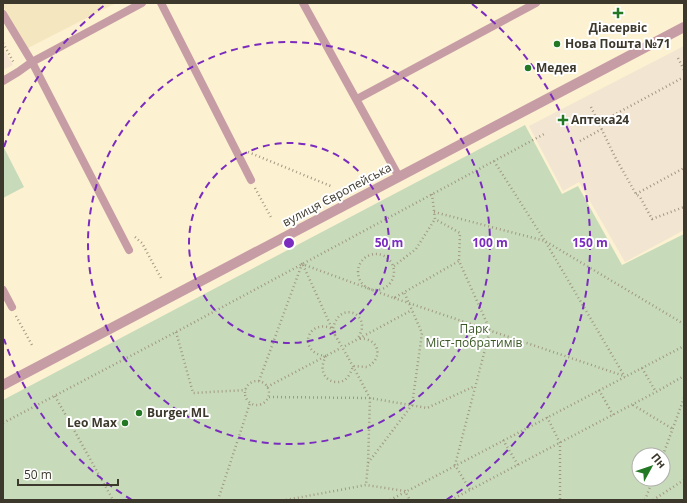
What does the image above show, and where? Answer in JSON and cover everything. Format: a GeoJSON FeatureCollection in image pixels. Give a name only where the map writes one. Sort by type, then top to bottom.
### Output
{"type":"FeatureCollection","features":[{"type":"Feature","properties":{"kind":"street","name":"вулиця Європейська"},"geometry":{"type":"LineString","coordinates":[[3,385],[684,27]]}},
{"type":"Feature","properties":{"kind":"lane"},"geometry":{"type":"LineString","coordinates":[[3,80],[32,62],[142,3]]}},
{"type":"Feature","properties":{"kind":"lane"},"geometry":{"type":"LineString","coordinates":[[161,3],[251,180]]}},
{"type":"Feature","properties":{"kind":"lane"},"geometry":{"type":"LineString","coordinates":[[303,3],[399,177]]}},
{"type":"Feature","properties":{"kind":"lane"},"geometry":{"type":"LineString","coordinates":[[357,99],[536,3]]}},
{"type":"Feature","properties":{"kind":"lane"},"geometry":{"type":"LineString","coordinates":[[3,14],[32,62],[129,250]]}},
{"type":"Feature","properties":{"kind":"lane"},"geometry":{"type":"LineString","coordinates":[[3,290],[12,308]]}},
{"type":"Feature","properties":{"kind":"path"},"geometry":{"type":"LineString","coordinates":[[3,43],[18,72]]}},
{"type":"Feature","properties":{"kind":"path"},"geometry":{"type":"LineString","coordinates":[[678,58],[684,70]]}},
{"type":"Feature","properties":{"kind":"path"},"geometry":{"type":"LineString","coordinates":[[599,123],[633,107],[684,77]]}},
{"type":"Feature","properties":{"kind":"path"},"geometry":{"type":"LineString","coordinates":[[591,107],[636,194],[640,197],[652,219],[684,207]]}},
{"type":"Feature","properties":{"kind":"path"},"geometry":{"type":"LineString","coordinates":[[580,141],[602,129]]}},
{"type":"Feature","properties":{"kind":"path"},"geometry":{"type":"LineString","coordinates":[[3,423],[176,332],[546,133]]}},
{"type":"Feature","properties":{"kind":"path"},"geometry":{"type":"LineString","coordinates":[[233,146],[332,187]]}},
{"type":"Feature","properties":{"kind":"path"},"geometry":{"type":"LineString","coordinates":[[494,161],[545,241],[625,377]]}},
{"type":"Feature","properties":{"kind":"path"},"geometry":{"type":"LineString","coordinates":[[636,194],[668,175],[684,168]]}},
{"type":"Feature","properties":{"kind":"path"},"geometry":{"type":"LineString","coordinates":[[251,180],[272,219]]}},
{"type":"Feature","properties":{"kind":"path"},"geometry":{"type":"LineString","coordinates":[[394,266],[416,249],[435,219],[432,194]]}},
{"type":"Feature","properties":{"kind":"path"},"geometry":{"type":"LineString","coordinates":[[434,212],[545,241],[684,324]]}},
{"type":"Feature","properties":{"kind":"path"},"geometry":{"type":"LineString","coordinates":[[435,219],[460,233],[459,261],[490,330],[455,465],[470,490]]}},
{"type":"Feature","properties":{"kind":"path"},"geometry":{"type":"LineString","coordinates":[[380,254],[386,257],[394,266],[394,278],[384,289],[372,290],[362,284],[359,278],[359,265],[362,260],[368,256],[380,254]]}},
{"type":"Feature","properties":{"kind":"path"},"geometry":{"type":"LineString","coordinates":[[394,298],[459,261]]}},
{"type":"Feature","properties":{"kind":"path"},"geometry":{"type":"LineString","coordinates":[[302,264],[394,298],[625,377]]}},
{"type":"Feature","properties":{"kind":"path"},"geometry":{"type":"LineString","coordinates":[[302,264],[336,335],[370,398],[366,485]]}},
{"type":"Feature","properties":{"kind":"path"},"geometry":{"type":"LineString","coordinates":[[259,381],[302,264]]}},
{"type":"Feature","properties":{"kind":"path"},"geometry":{"type":"LineString","coordinates":[[368,462],[412,405],[422,333],[404,292]]}},
{"type":"Feature","properties":{"kind":"path"},"geometry":{"type":"LineString","coordinates":[[12,308],[32,345]]}},
{"type":"Feature","properties":{"kind":"path"},"geometry":{"type":"LineString","coordinates":[[345,346],[412,310]]}},
{"type":"Feature","properties":{"kind":"path"},"geometry":{"type":"LineString","coordinates":[[333,329],[336,319],[339,316],[343,313],[351,312],[359,316],[363,324],[363,329],[358,339]]}},
{"type":"Feature","properties":{"kind":"path"},"geometry":{"type":"LineString","coordinates":[[326,356],[313,352],[308,344],[309,333],[317,327],[325,326],[333,329]]}},
{"type":"Feature","properties":{"kind":"path"},"geometry":{"type":"LineString","coordinates":[[176,332],[193,393],[246,390]]}},
{"type":"Feature","properties":{"kind":"path"},"geometry":{"type":"LineString","coordinates":[[352,366],[366,367],[375,361],[377,355],[376,347],[373,343],[366,338],[358,339]]}},
{"type":"Feature","properties":{"kind":"path"},"geometry":{"type":"LineString","coordinates":[[390,500],[684,346]]}},
{"type":"Feature","properties":{"kind":"path"},"geometry":{"type":"LineString","coordinates":[[268,387],[339,349]]}},
{"type":"Feature","properties":{"kind":"path"},"geometry":{"type":"LineString","coordinates":[[326,356],[322,365],[322,370],[327,378],[333,382],[341,382],[346,379],[352,366]]}},
{"type":"Feature","properties":{"kind":"path"},"geometry":{"type":"LineString","coordinates":[[642,368],[656,392]]}},
{"type":"Feature","properties":{"kind":"path"},"geometry":{"type":"LineString","coordinates":[[451,500],[684,376]]}},
{"type":"Feature","properties":{"kind":"path"},"geometry":{"type":"LineString","coordinates":[[259,381],[268,387],[270,392],[269,397],[264,404],[256,406],[247,400],[245,394],[251,383],[259,381]]}},
{"type":"Feature","properties":{"kind":"path"},"geometry":{"type":"LineString","coordinates":[[269,397],[370,398],[427,408],[476,386]]}},
{"type":"Feature","properties":{"kind":"path"},"geometry":{"type":"LineString","coordinates":[[599,390],[613,415]]}},
{"type":"Feature","properties":{"kind":"path"},"geometry":{"type":"LineString","coordinates":[[54,396],[113,500]]}},
{"type":"Feature","properties":{"kind":"path"},"geometry":{"type":"LineString","coordinates":[[665,447],[684,398]]}},
{"type":"Feature","properties":{"kind":"path"},"geometry":{"type":"LineString","coordinates":[[218,500],[250,403]]}},
{"type":"Feature","properties":{"kind":"path"},"geometry":{"type":"LineString","coordinates":[[632,405],[672,428]]}},
{"type":"Feature","properties":{"kind":"path"},"geometry":{"type":"LineString","coordinates":[[547,417],[560,443],[560,500]]}},
{"type":"Feature","properties":{"kind":"path"},"geometry":{"type":"LineString","coordinates":[[503,440],[518,465]]}},
{"type":"Feature","properties":{"kind":"path"},"geometry":{"type":"LineString","coordinates":[[653,500],[684,480]]}},
{"type":"Feature","properties":{"kind":"path"},"geometry":{"type":"LineString","coordinates":[[286,500],[366,485],[405,491]]}},
{"type":"Feature","properties":{"kind":"path"},"geometry":{"type":"LineString","coordinates":[[646,500],[650,487]]}},
{"type":"Feature","properties":{"kind":"path"},"geometry":{"type":"LineString","coordinates":[[405,491],[410,500]]}},
{"type":"Feature","properties":{"kind":"shaded area"},"geometry":{"type":"Polygon","coordinates":[[[3,3],[116,3],[28,48],[3,6],[3,3]]]}},
{"type":"Feature","properties":{"kind":"shaded area"},"geometry":{"type":"Polygon","coordinates":[[[684,46],[684,230],[625,262],[579,182],[563,191],[529,126],[684,46]]]}},
{"type":"Feature","properties":{"kind":"shaded area"},"geometry":{"type":"Polygon","coordinates":[[[3,48],[13,65],[3,70],[3,48]]]}},
{"type":"Feature","properties":{"kind":"green space","name":"Парк Міст-побратимів"},"geometry":{"type":"Polygon","coordinates":[[[525,125],[562,194],[578,186],[622,265],[684,234],[684,500],[3,500],[3,400],[525,125]]]}},
{"type":"Feature","properties":{"kind":"green space"},"geometry":{"type":"Polygon","coordinates":[[[3,146],[24,187],[3,198],[3,146]]]}},
{"type":"Feature","properties":{"kind":"place","name":"Діасервіс"},"geometry":{"type":"Point","coordinates":[618,13]}},
{"type":"Feature","properties":{"kind":"place","name":"Нова Пошта №71"},"geometry":{"type":"Point","coordinates":[557,44]}},
{"type":"Feature","properties":{"kind":"place","name":"Медея"},"geometry":{"type":"Point","coordinates":[528,68]}},
{"type":"Feature","properties":{"kind":"place","name":"Аптека24"},"geometry":{"type":"Point","coordinates":[563,120]}},
{"type":"Feature","properties":{"kind":"place","name":"Burger ML"},"geometry":{"type":"Point","coordinates":[139,413]}},
{"type":"Feature","properties":{"kind":"place","name":"Leo Max"},"geometry":{"type":"Point","coordinates":[125,423]}}]}
